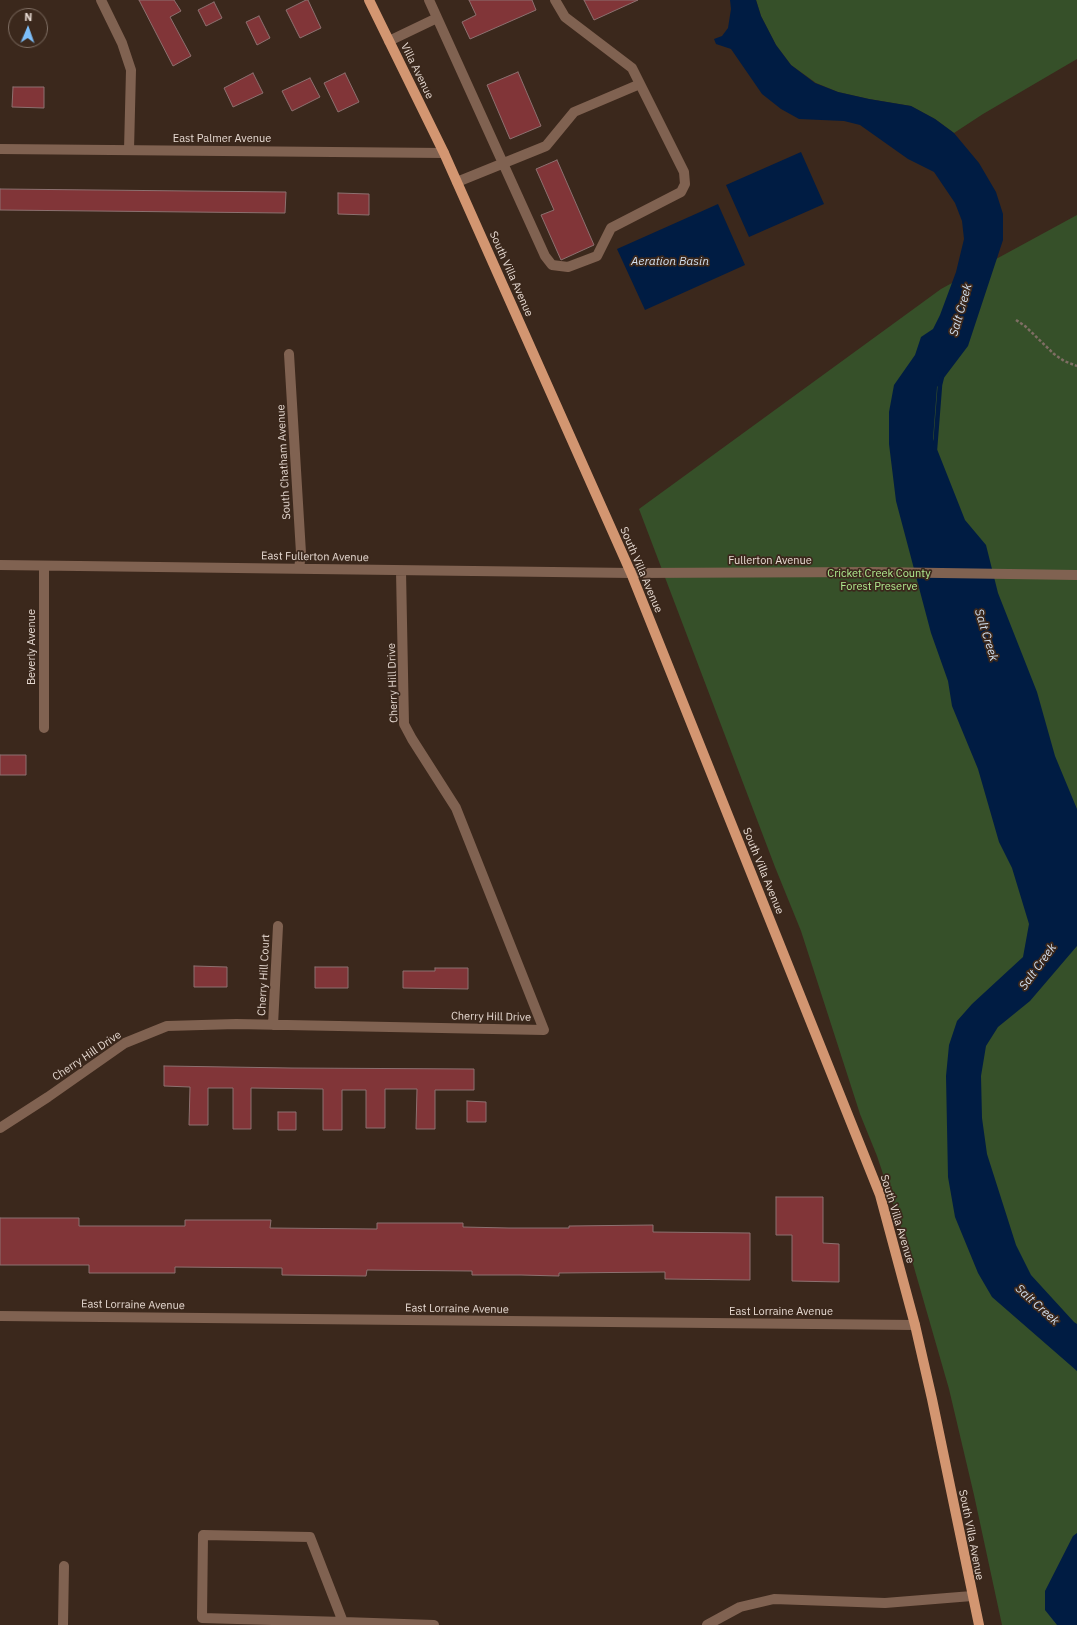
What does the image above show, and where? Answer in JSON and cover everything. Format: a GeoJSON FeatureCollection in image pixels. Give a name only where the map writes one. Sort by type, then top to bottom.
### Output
{"type":"FeatureCollection","features":[{"type":"Feature","properties":{"kind":"main road","name":"Villa Avenue"},"geometry":{"type":"LineString","coordinates":[[369,0],[444,153]]}},
{"type":"Feature","properties":{"kind":"main road","name":"South Villa Avenue"},"geometry":{"type":"LineString","coordinates":[[444,153],[631,573],[880,1196],[932,1399],[979,1625]]}},
{"type":"Feature","properties":{"kind":"street"},"geometry":{"type":"LineString","coordinates":[[101,0],[122,43],[131,70],[129,150]]}},
{"type":"Feature","properties":{"kind":"street"},"geometry":{"type":"LineString","coordinates":[[429,0],[545,256],[552,265],[568,267],[597,256],[611,228],[681,192],[685,184],[684,172],[632,68],[565,17],[556,0]]}},
{"type":"Feature","properties":{"kind":"street"},"geometry":{"type":"LineString","coordinates":[[389,41],[437,18]]}},
{"type":"Feature","properties":{"kind":"street"},"geometry":{"type":"LineString","coordinates":[[457,182],[546,146],[574,112],[640,84]]}},
{"type":"Feature","properties":{"kind":"street","name":"East Palmer Avenue"},"geometry":{"type":"LineString","coordinates":[[0,149],[444,153]]}},
{"type":"Feature","properties":{"kind":"street","name":"South Chatham Avenue"},"geometry":{"type":"LineString","coordinates":[[289,354],[301,553],[299,569]]}},
{"type":"Feature","properties":{"kind":"street","name":"East Fullerton Avenue"},"geometry":{"type":"LineString","coordinates":[[0,565],[631,573]]}},
{"type":"Feature","properties":{"kind":"street","name":"Beverly Avenue"},"geometry":{"type":"LineString","coordinates":[[44,566],[44,728]]}},
{"type":"Feature","properties":{"kind":"street","name":"Cherry Hill Drive"},"geometry":{"type":"LineString","coordinates":[[0,1128],[126,1043],[167,1026],[274,1025],[544,1030],[456,808],[404,724],[401,570]]}},
{"type":"Feature","properties":{"kind":"street","name":"Fullerton Avenue"},"geometry":{"type":"LineString","coordinates":[[631,573],[874,572],[1077,575]]}},
{"type":"Feature","properties":{"kind":"street","name":"Cherry Hill Court"},"geometry":{"type":"LineString","coordinates":[[274,1025],[278,926]]}},
{"type":"Feature","properties":{"kind":"street","name":"East Lorraine Avenue"},"geometry":{"type":"LineString","coordinates":[[0,1316],[914,1325]]}},
{"type":"Feature","properties":{"kind":"street"},"geometry":{"type":"LineString","coordinates":[[343,1622],[310,1537],[203,1535],[202,1618],[434,1625]]}},
{"type":"Feature","properties":{"kind":"street"},"geometry":{"type":"LineString","coordinates":[[63,1625],[64,1566]]}},
{"type":"Feature","properties":{"kind":"street"},"geometry":{"type":"LineString","coordinates":[[708,1625],[740,1607],[774,1599],[885,1604],[972,1596]]}},
{"type":"Feature","properties":{"kind":"path"},"geometry":{"type":"LineString","coordinates":[[1016,320],[1025,326],[1054,354],[1064,361],[1077,366]]}},
{"type":"Feature","properties":{"kind":"green space"},"geometry":{"type":"Polygon","coordinates":[[[756,0],[1077,0],[1077,59],[983,114],[954,133],[935,119],[911,106],[838,92],[816,83],[791,65],[776,45],[761,16],[756,0]]]}},
{"type":"Feature","properties":{"kind":"green space","name":"Cricket Creek County Forest Preserve"},"geometry":{"type":"Polygon","coordinates":[[[1077,215],[1077,1625],[1002,1625],[949,1389],[911,1257],[877,1156],[860,1114],[801,931],[775,867],[639,509],[941,289],[1077,215]]]}},
{"type":"Feature","properties":{"kind":"water"},"geometry":{"type":"Polygon","coordinates":[[[730,0],[756,0],[761,16],[776,45],[791,65],[815,83],[838,92],[911,106],[935,119],[954,133],[979,163],[996,192],[1003,214],[1003,240],[968,346],[937,387],[933,439],[965,520],[986,545],[998,593],[1037,692],[1055,756],[1077,809],[1077,946],[1030,1001],[998,1027],[986,1046],[981,1076],[982,1118],[987,1154],[1016,1245],[1031,1275],[1077,1324],[1077,1371],[992,1297],[978,1273],[955,1217],[948,1177],[946,1076],[949,1045],[957,1021],[972,1004],[1023,957],[1029,924],[1012,868],[999,842],[978,769],[952,706],[948,681],[931,633],[896,501],[889,444],[889,412],[894,385],[915,355],[921,337],[933,329],[940,315],[956,272],[964,239],[962,221],[955,203],[934,172],[908,159],[860,125],[844,121],[799,119],[781,109],[762,94],[731,49],[716,44],[714,39],[722,36],[728,28],[731,9],[730,0]]]}},
{"type":"Feature","properties":{"kind":"water"},"geometry":{"type":"Polygon","coordinates":[[[801,152],[824,204],[749,237],[726,185],[801,152]]]}},
{"type":"Feature","properties":{"kind":"water","name":"Aeration Basin"},"geometry":{"type":"Polygon","coordinates":[[[718,204],[745,265],[645,310],[617,249],[718,204]]]}},
{"type":"Feature","properties":{"kind":"water"},"geometry":{"type":"Polygon","coordinates":[[[1077,1533],[1077,1625],[1057,1625],[1045,1610],[1045,1591],[1073,1536],[1077,1533]]]}},
{"type":"Feature","properties":{"kind":"building"},"geometry":{"type":"Polygon","coordinates":[[[139,0],[174,0],[181,11],[170,17],[191,56],[173,66],[139,0]]]}},
{"type":"Feature","properties":{"kind":"building"},"geometry":{"type":"Polygon","coordinates":[[[308,0],[321,28],[300,38],[286,10],[308,0]]]}},
{"type":"Feature","properties":{"kind":"building"},"geometry":{"type":"Polygon","coordinates":[[[469,0],[532,0],[536,10],[470,39],[462,22],[476,15],[469,0]]]}},
{"type":"Feature","properties":{"kind":"building"},"geometry":{"type":"Polygon","coordinates":[[[584,0],[638,0],[594,20],[584,0]]]}},
{"type":"Feature","properties":{"kind":"building"},"geometry":{"type":"Polygon","coordinates":[[[214,2],[222,18],[206,26],[198,10],[214,2]]]}},
{"type":"Feature","properties":{"kind":"building"},"geometry":{"type":"Polygon","coordinates":[[[259,16],[270,38],[257,45],[246,22],[259,16]]]}},
{"type":"Feature","properties":{"kind":"building"},"geometry":{"type":"Polygon","coordinates":[[[518,72],[541,126],[510,139],[487,85],[518,72]]]}},
{"type":"Feature","properties":{"kind":"building"},"geometry":{"type":"Polygon","coordinates":[[[253,73],[263,93],[233,107],[224,88],[253,73]]]}},
{"type":"Feature","properties":{"kind":"building"},"geometry":{"type":"Polygon","coordinates":[[[345,73],[359,102],[338,112],[324,83],[345,73]]]}},
{"type":"Feature","properties":{"kind":"building"},"geometry":{"type":"Polygon","coordinates":[[[310,78],[320,97],[292,111],[282,91],[310,78]]]}},
{"type":"Feature","properties":{"kind":"building"},"geometry":{"type":"Polygon","coordinates":[[[13,87],[44,87],[44,108],[12,107],[13,87]]]}},
{"type":"Feature","properties":{"kind":"building"},"geometry":{"type":"Polygon","coordinates":[[[557,160],[594,245],[561,260],[541,215],[554,210],[536,169],[557,160]]]}},
{"type":"Feature","properties":{"kind":"building"},"geometry":{"type":"Polygon","coordinates":[[[0,189],[286,192],[285,213],[0,210],[0,189]]]}},
{"type":"Feature","properties":{"kind":"building"},"geometry":{"type":"Polygon","coordinates":[[[338,193],[369,194],[369,215],[338,214],[338,193]]]}},
{"type":"Feature","properties":{"kind":"building"},"geometry":{"type":"Polygon","coordinates":[[[0,755],[26,755],[26,775],[0,775],[0,755]]]}},
{"type":"Feature","properties":{"kind":"building"},"geometry":{"type":"Polygon","coordinates":[[[194,966],[227,967],[227,987],[194,987],[194,966]]]}},
{"type":"Feature","properties":{"kind":"building"},"geometry":{"type":"Polygon","coordinates":[[[315,967],[348,967],[348,988],[315,988],[315,967]]]}},
{"type":"Feature","properties":{"kind":"building"},"geometry":{"type":"Polygon","coordinates":[[[435,968],[468,968],[468,989],[403,988],[403,971],[435,971],[435,968]]]}},
{"type":"Feature","properties":{"kind":"building"},"geometry":{"type":"Polygon","coordinates":[[[164,1066],[474,1069],[474,1090],[435,1090],[435,1129],[416,1129],[417,1089],[385,1089],[385,1128],[366,1128],[366,1090],[342,1090],[342,1130],[323,1130],[323,1089],[251,1088],[251,1129],[233,1129],[233,1088],[208,1088],[208,1125],[189,1125],[190,1087],[164,1086],[164,1066]]]}},
{"type":"Feature","properties":{"kind":"building"},"geometry":{"type":"Polygon","coordinates":[[[467,1101],[486,1102],[486,1122],[467,1122],[467,1101]]]}},
{"type":"Feature","properties":{"kind":"building"},"geometry":{"type":"Polygon","coordinates":[[[278,1112],[296,1112],[296,1130],[278,1130],[278,1112]]]}},
{"type":"Feature","properties":{"kind":"building"},"geometry":{"type":"Polygon","coordinates":[[[776,1197],[823,1197],[823,1243],[839,1244],[839,1282],[792,1281],[792,1235],[776,1235],[776,1197]]]}},
{"type":"Feature","properties":{"kind":"building"},"geometry":{"type":"Polygon","coordinates":[[[0,1218],[79,1218],[79,1226],[185,1226],[185,1220],[271,1220],[270,1228],[377,1229],[377,1223],[463,1223],[463,1227],[509,1228],[569,1228],[569,1226],[653,1225],[653,1232],[750,1233],[750,1280],[665,1279],[665,1272],[559,1273],[559,1276],[472,1275],[472,1271],[367,1270],[366,1276],[282,1275],[282,1268],[175,1267],[175,1273],[89,1273],[89,1265],[0,1265],[0,1218]]]}},
{"type":"Feature","properties":{"kind":"waterway","name":"Salt Creek"},"geometry":{"type":"LineString","coordinates":[[935,449],[940,385],[942,377]]}}]}
